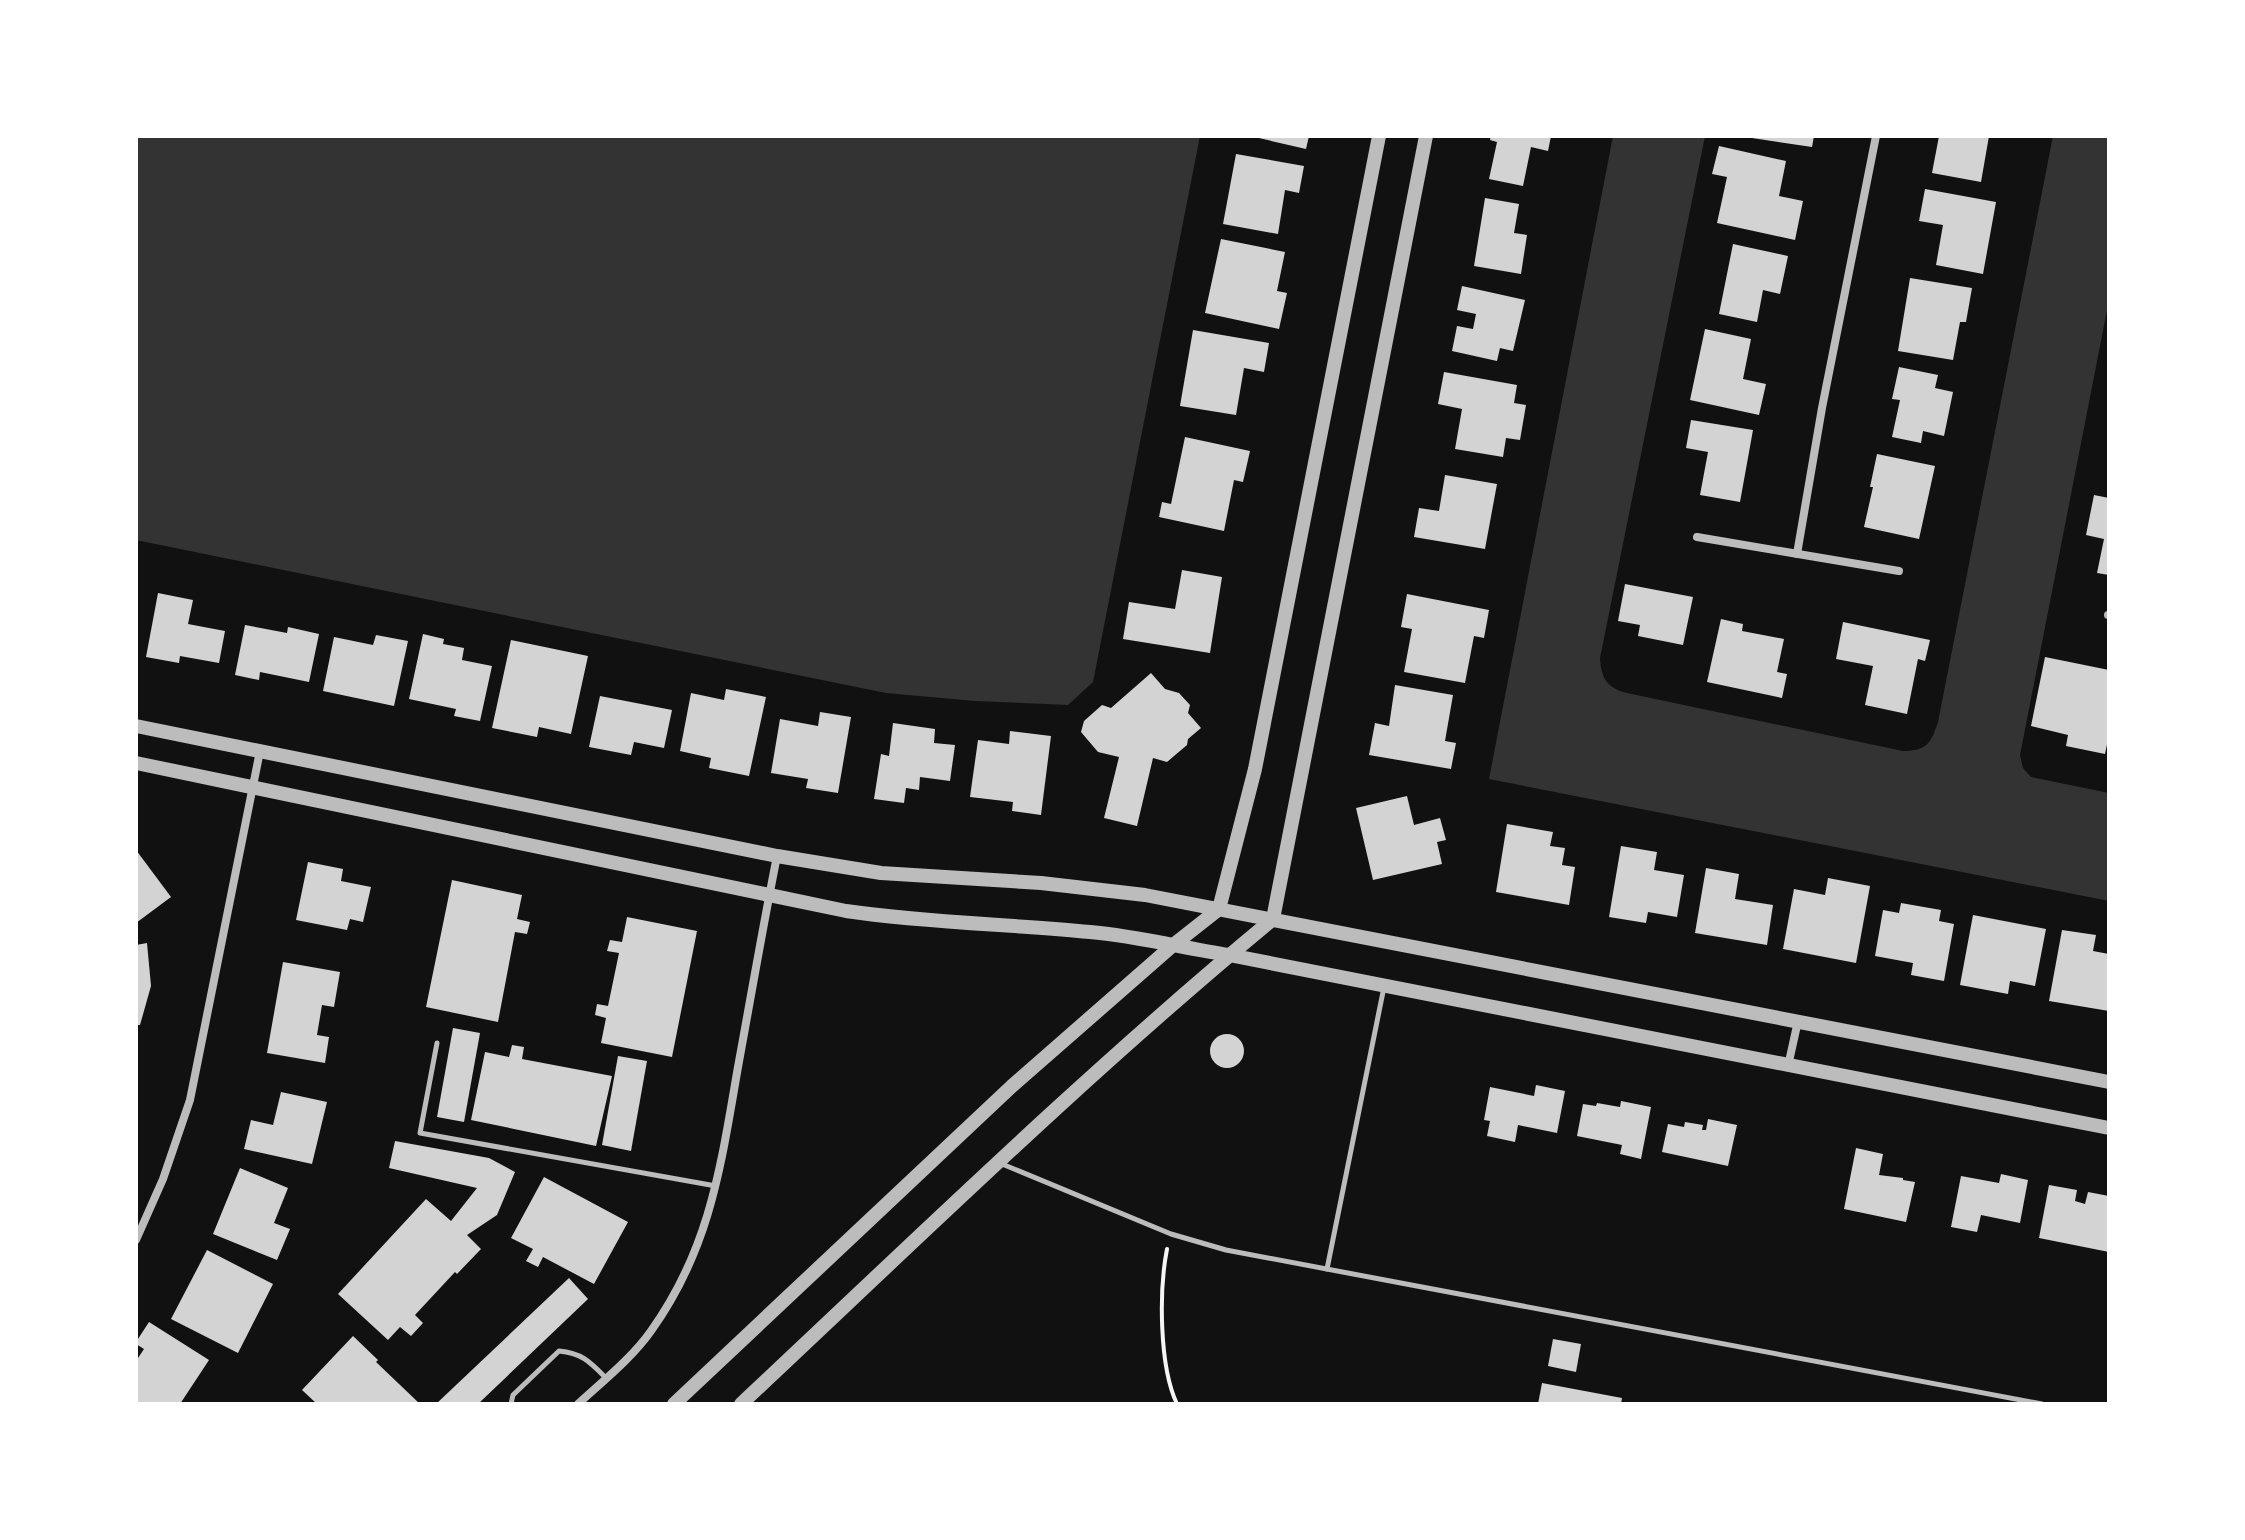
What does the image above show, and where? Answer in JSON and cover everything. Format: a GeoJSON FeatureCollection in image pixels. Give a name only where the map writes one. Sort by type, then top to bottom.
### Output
{"type":"FeatureCollection","features":[{"type":"Feature","properties":{"kind":"street"},"geometry":{"type":"LineString","coordinates":[[674,1404],[1012,1086],[1172,946],[1219,909],[1255,769],[1379,136]]}},
{"type":"Feature","properties":{"kind":"street"},"geometry":{"type":"LineString","coordinates":[[741,1404],[999,1163],[1273,919],[1426,136]]}},
{"type":"Feature","properties":{"kind":"street"},"geometry":{"type":"LineString","coordinates":[[1797,554],[1822,408],[1876,136]]}},
{"type":"Feature","properties":{"kind":"street"},"geometry":{"type":"LineString","coordinates":[[1697,537],[1899,571]]}},
{"type":"Feature","properties":{"kind":"street"},"geometry":{"type":"LineString","coordinates":[[136,726],[777,856],[881,873],[1041,883],[1145,895],[2109,1082]]}},
{"type":"Feature","properties":{"kind":"street"},"geometry":{"type":"LineString","coordinates":[[136,1240],[163,1179],[190,1100],[260,751]]}},
{"type":"Feature","properties":{"kind":"street"},"geometry":{"type":"LineString","coordinates":[[136,763],[846,911],[899,919],[1094,932],[1229,955],[2109,1128]]}},
{"type":"Feature","properties":{"kind":"street"},"geometry":{"type":"LineString","coordinates":[[578,1404],[650,1333],[685,1275],[699,1243],[717,1186],[777,856]]}},
{"type":"Feature","properties":{"kind":"street"},"geometry":{"type":"LineString","coordinates":[[1788,1066],[1798,1021]]}},
{"type":"Feature","properties":{"kind":"lane"},"geometry":{"type":"LineString","coordinates":[[1327,1269],[1384,986]]}},
{"type":"Feature","properties":{"kind":"lane"},"geometry":{"type":"LineString","coordinates":[[437,1043],[420,1133],[717,1186]]}},
{"type":"Feature","properties":{"kind":"lane"},"geometry":{"type":"LineString","coordinates":[[999,1163],[1171,1234],[1226,1250],[2042,1404]]}},
{"type":"Feature","properties":{"kind":"lane"},"geometry":{"type":"LineString","coordinates":[[511,1404],[513,1395],[559,1351],[574,1352],[588,1360],[606,1378]]}},
{"type":"Feature","properties":{"kind":"path"},"geometry":{"type":"LineString","coordinates":[[1171,1234],[1163,1269],[1163,1330],[1166,1363],[1177,1404]]}},
{"type":"Feature","properties":{"kind":"shaded area"},"geometry":{"type":"Polygon","coordinates":[[[136,136],[1200,136],[1093,682],[1068,705],[886,693],[136,540],[136,136]]]}},
{"type":"Feature","properties":{"kind":"shaded area"},"geometry":{"type":"Polygon","coordinates":[[[1613,136],[1705,136],[1600,658],[1604,677],[1614,688],[1627,693],[1903,751],[1927,744],[1938,722],[2053,136],[2109,136],[2109,300],[2020,755],[2023,768],[2031,777],[2109,793],[2109,901],[1489,779],[1613,136]]]}},
{"type":"Feature","properties":{"kind":"building"},"geometry":{"type":"Polygon","coordinates":[[[1250,136],[1309,136],[1306,149],[1250,136]]]}},
{"type":"Feature","properties":{"kind":"building"},"geometry":{"type":"Polygon","coordinates":[[[1491,136],[1551,136],[1548,151],[1531,147],[1523,186],[1489,179],[1497,142],[1490,140],[1491,136]]]}},
{"type":"Feature","properties":{"kind":"building"},"geometry":{"type":"Polygon","coordinates":[[[1752,136],[1814,136],[1812,147],[1752,136]]]}},
{"type":"Feature","properties":{"kind":"building"},"geometry":{"type":"Polygon","coordinates":[[[1939,136],[1989,136],[1981,182],[1932,173],[1939,136]]]}},
{"type":"Feature","properties":{"kind":"building"},"geometry":{"type":"Polygon","coordinates":[[[1719,146],[1786,161],[1779,196],[1803,201],[1795,240],[1717,223],[1727,177],[1712,174],[1719,146]]]}},
{"type":"Feature","properties":{"kind":"building"},"geometry":{"type":"Polygon","coordinates":[[[1236,154],[1304,166],[1299,193],[1285,190],[1278,234],[1223,224],[1236,154]]]}},
{"type":"Feature","properties":{"kind":"building"},"geometry":{"type":"Polygon","coordinates":[[[1925,189],[1996,202],[1983,274],[1936,265],[1943,225],[1919,221],[1925,189]]]}},
{"type":"Feature","properties":{"kind":"building"},"geometry":{"type":"Polygon","coordinates":[[[1485,198],[1519,204],[1514,233],[1527,235],[1521,274],[1474,266],[1485,198]]]}},
{"type":"Feature","properties":{"kind":"building"},"geometry":{"type":"Polygon","coordinates":[[[1221,239],[1285,252],[1277,291],[1287,293],[1279,329],[1205,313],[1221,239]]]}},
{"type":"Feature","properties":{"kind":"building"},"geometry":{"type":"Polygon","coordinates":[[[1733,244],[1788,256],[1780,294],[1763,290],[1757,322],[1719,314],[1733,244]]]}},
{"type":"Feature","properties":{"kind":"building"},"geometry":{"type":"Polygon","coordinates":[[[1910,278],[1972,288],[1966,322],[1960,322],[1953,360],[1898,351],[1910,278]]]}},
{"type":"Feature","properties":{"kind":"building"},"geometry":{"type":"Polygon","coordinates":[[[1462,286],[1525,300],[1513,351],[1500,348],[1497,361],[1452,351],[1457,326],[1473,329],[1476,314],[1457,310],[1462,286]]]}},
{"type":"Feature","properties":{"kind":"building"},"geometry":{"type":"Polygon","coordinates":[[[1705,329],[1751,339],[1743,379],[1766,384],[1759,415],[1690,400],[1705,329]]]}},
{"type":"Feature","properties":{"kind":"building"},"geometry":{"type":"Polygon","coordinates":[[[1193,330],[1269,343],[1264,372],[1244,368],[1236,415],[1180,406],[1193,330]]]}},
{"type":"Feature","properties":{"kind":"building"},"geometry":{"type":"Polygon","coordinates":[[[1899,367],[1938,375],[1935,388],[1953,392],[1944,436],[1923,431],[1921,443],[1892,437],[1900,400],[1892,399],[1899,367]]]}},
{"type":"Feature","properties":{"kind":"building"},"geometry":{"type":"Polygon","coordinates":[[[1444,372],[1517,385],[1514,403],[1526,405],[1520,440],[1506,438],[1503,457],[1455,449],[1462,409],[1438,404],[1444,372]]]}},
{"type":"Feature","properties":{"kind":"building"},"geometry":{"type":"Polygon","coordinates":[[[1691,420],[1753,430],[1740,502],[1700,495],[1708,452],[1686,448],[1691,420]]]}},
{"type":"Feature","properties":{"kind":"building"},"geometry":{"type":"Polygon","coordinates":[[[1185,437],[1250,451],[1243,482],[1234,480],[1224,531],[1159,517],[1162,502],[1171,504],[1185,437]]]}},
{"type":"Feature","properties":{"kind":"building"},"geometry":{"type":"Polygon","coordinates":[[[1877,454],[1935,466],[1919,539],[1864,527],[1877,454]]]}},
{"type":"Feature","properties":{"kind":"building"},"geometry":{"type":"Polygon","coordinates":[[[1445,475],[1497,484],[1485,549],[1414,537],[1419,508],[1439,511],[1445,475]]]}},
{"type":"Feature","properties":{"kind":"building"},"geometry":{"type":"Polygon","coordinates":[[[2094,495],[2109,498],[2109,575],[2097,573],[2104,539],[2086,535],[2094,495]]]}},
{"type":"Feature","properties":{"kind":"building"},"geometry":{"type":"Polygon","coordinates":[[[1182,570],[1222,577],[1210,653],[1123,639],[1129,602],[1175,609],[1182,570]]]}},
{"type":"Feature","properties":{"kind":"building"},"geometry":{"type":"Polygon","coordinates":[[[1625,584],[1693,597],[1683,645],[1638,636],[1640,625],[1618,621],[1625,584]]]}},
{"type":"Feature","properties":{"kind":"building"},"geometry":{"type":"Polygon","coordinates":[[[158,593],[193,600],[188,624],[225,631],[219,663],[180,656],[179,663],[146,657],[158,593]]]}},
{"type":"Feature","properties":{"kind":"building"},"geometry":{"type":"Polygon","coordinates":[[[1407,594],[1489,610],[1484,638],[1474,636],[1465,683],[1404,672],[1412,629],[1401,627],[1407,594]]]}},
{"type":"Feature","properties":{"kind":"building"},"geometry":{"type":"Polygon","coordinates":[[[1721,619],[1743,624],[1742,631],[1784,639],[1777,672],[1787,674],[1782,698],[1707,682],[1721,619]]]}},
{"type":"Feature","properties":{"kind":"building"},"geometry":{"type":"Polygon","coordinates":[[[1843,622],[1930,640],[1925,661],[1918,659],[1907,714],[1865,705],[1873,666],[1836,659],[1843,622]]]}},
{"type":"Feature","properties":{"kind":"building"},"geometry":{"type":"Polygon","coordinates":[[[245,625],[287,633],[288,627],[319,634],[309,682],[260,672],[259,680],[235,675],[245,625]]]}},
{"type":"Feature","properties":{"kind":"building"},"geometry":{"type":"Polygon","coordinates":[[[423,634],[444,639],[443,644],[464,648],[462,660],[492,666],[480,721],[454,716],[456,709],[409,699],[423,634]]]}},
{"type":"Feature","properties":{"kind":"building"},"geometry":{"type":"Polygon","coordinates":[[[376,635],[408,641],[394,706],[323,691],[334,637],[373,645],[376,635]]]}},
{"type":"Feature","properties":{"kind":"building"},"geometry":{"type":"Polygon","coordinates":[[[511,640],[588,656],[571,734],[539,727],[537,737],[492,728],[511,640]]]}},
{"type":"Feature","properties":{"kind":"building"},"geometry":{"type":"Polygon","coordinates":[[[2045,657],[2109,670],[2109,735],[2105,754],[2066,746],[2068,735],[2031,726],[2045,657]]]}},
{"type":"Feature","properties":{"kind":"building"},"geometry":{"type":"Polygon","coordinates":[[[1151,673],[1165,689],[1179,693],[1190,705],[1188,713],[1201,728],[1167,762],[1153,758],[1137,826],[1104,818],[1119,757],[1098,752],[1081,732],[1084,721],[1102,705],[1111,708],[1151,673]]]}},
{"type":"Feature","properties":{"kind":"building"},"geometry":{"type":"Polygon","coordinates":[[[1395,685],[1453,695],[1445,741],[1456,743],[1451,769],[1369,755],[1375,723],[1389,726],[1395,685]]]}},
{"type":"Feature","properties":{"kind":"building"},"geometry":{"type":"Polygon","coordinates":[[[726,689],[766,697],[749,776],[709,768],[711,758],[680,751],[691,693],[724,700],[726,689]]]}},
{"type":"Feature","properties":{"kind":"building"},"geometry":{"type":"Polygon","coordinates":[[[600,696],[672,710],[664,748],[634,742],[631,755],[589,747],[600,696]]]}},
{"type":"Feature","properties":{"kind":"building"},"geometry":{"type":"Polygon","coordinates":[[[820,712],[851,717],[838,793],[806,788],[808,779],[771,773],[780,719],[818,726],[820,712]]]}},
{"type":"Feature","properties":{"kind":"building"},"geometry":{"type":"Polygon","coordinates":[[[893,723],[935,729],[934,743],[955,745],[950,781],[920,777],[919,790],[906,788],[904,803],[874,799],[881,754],[889,756],[893,723]]]}},
{"type":"Feature","properties":{"kind":"building"},"geometry":{"type":"Polygon","coordinates":[[[1010,731],[1051,736],[1041,815],[1012,811],[1013,802],[970,797],[978,740],[1009,744],[1010,731]]]}},
{"type":"Feature","properties":{"kind":"building"},"geometry":{"type":"Polygon","coordinates":[[[1407,796],[1414,825],[1440,818],[1446,840],[1437,842],[1442,864],[1373,880],[1356,808],[1407,796]]]}},
{"type":"Feature","properties":{"kind":"building"},"geometry":{"type":"Polygon","coordinates":[[[1507,824],[1553,832],[1550,846],[1565,848],[1562,865],[1575,867],[1569,905],[1496,892],[1507,824]]]}},
{"type":"Feature","properties":{"kind":"building"},"geometry":{"type":"Polygon","coordinates":[[[1621,846],[1657,852],[1654,870],[1684,875],[1677,917],[1648,912],[1646,923],[1609,917],[1621,846]]]}},
{"type":"Feature","properties":{"kind":"building"},"geometry":{"type":"Polygon","coordinates":[[[136,850],[171,897],[136,923],[136,850]]]}},
{"type":"Feature","properties":{"kind":"building"},"geometry":{"type":"Polygon","coordinates":[[[308,862],[343,869],[341,881],[371,887],[363,922],[350,919],[347,930],[296,920],[308,862]]]}},
{"type":"Feature","properties":{"kind":"building"},"geometry":{"type":"Polygon","coordinates":[[[1706,868],[1739,874],[1735,899],[1773,905],[1767,945],[1695,933],[1706,868]]]}},
{"type":"Feature","properties":{"kind":"building"},"geometry":{"type":"Polygon","coordinates":[[[1828,878],[1870,886],[1856,963],[1783,949],[1794,889],[1825,895],[1828,878]]]}},
{"type":"Feature","properties":{"kind":"building"},"geometry":{"type":"Polygon","coordinates":[[[452,880],[522,895],[517,919],[530,922],[527,934],[515,932],[498,1022],[426,1007],[452,880]]]}},
{"type":"Feature","properties":{"kind":"building"},"geometry":{"type":"Polygon","coordinates":[[[1901,903],[1941,910],[1939,921],[1954,924],[1944,981],[1911,975],[1913,963],[1875,956],[1883,910],[1899,913],[1901,903]]]}},
{"type":"Feature","properties":{"kind":"building"},"geometry":{"type":"Polygon","coordinates":[[[1973,915],[2046,929],[2035,986],[2010,981],[2008,994],[1960,985],[1973,915]]]}},
{"type":"Feature","properties":{"kind":"building"},"geometry":{"type":"Polygon","coordinates":[[[627,917],[697,931],[672,1057],[601,1043],[606,1018],[595,1015],[597,1004],[608,1006],[619,953],[607,951],[610,940],[622,942],[627,917]]]}},
{"type":"Feature","properties":{"kind":"building"},"geometry":{"type":"Polygon","coordinates":[[[2062,930],[2096,935],[2093,951],[2109,954],[2109,1011],[2049,1001],[2062,930]]]}},
{"type":"Feature","properties":{"kind":"building"},"geometry":{"type":"Polygon","coordinates":[[[147,943],[151,986],[140,1025],[136,1025],[136,945],[147,943]]]}},
{"type":"Feature","properties":{"kind":"building"},"geometry":{"type":"Polygon","coordinates":[[[283,962],[340,972],[334,1007],[322,1005],[317,1035],[329,1037],[325,1063],[267,1053],[283,962]]]}},
{"type":"Feature","properties":{"kind":"building"},"geometry":{"type":"Polygon","coordinates":[[[453,1028],[480,1033],[464,1122],[437,1117],[453,1028]]]}},
{"type":"Feature","properties":{"kind":"building"},"geometry":{"type":"Polygon","coordinates":[[[1227,1034],[1239,1039],[1244,1051],[1239,1063],[1227,1068],[1215,1063],[1210,1051],[1215,1039],[1227,1034]]]}},
{"type":"Feature","properties":{"kind":"building"},"geometry":{"type":"Polygon","coordinates":[[[512,1045],[524,1047],[522,1059],[612,1076],[596,1146],[471,1120],[485,1052],[509,1057],[512,1045]]]}},
{"type":"Feature","properties":{"kind":"building"},"geometry":{"type":"Polygon","coordinates":[[[618,1056],[647,1061],[631,1151],[602,1145],[618,1056]]]}},
{"type":"Feature","properties":{"kind":"building"},"geometry":{"type":"Polygon","coordinates":[[[1536,1085],[1565,1091],[1557,1133],[1518,1125],[1515,1142],[1487,1136],[1490,1121],[1484,1120],[1490,1087],[1534,1096],[1536,1085]]]}},
{"type":"Feature","properties":{"kind":"building"},"geometry":{"type":"Polygon","coordinates":[[[281,1092],[327,1102],[312,1164],[244,1149],[251,1120],[273,1125],[281,1092]]]}},
{"type":"Feature","properties":{"kind":"building"},"geometry":{"type":"Polygon","coordinates":[[[1621,1101],[1651,1107],[1641,1159],[1620,1154],[1622,1145],[1577,1136],[1583,1104],[1620,1107],[1621,1101]]]}},
{"type":"Feature","properties":{"kind":"building"},"geometry":{"type":"Polygon","coordinates":[[[1708,1119],[1737,1125],[1728,1166],[1662,1152],[1668,1124],[1684,1127],[1685,1122],[1703,1125],[1702,1130],[1706,1130],[1708,1119]]]}},
{"type":"Feature","properties":{"kind":"building"},"geometry":{"type":"Polygon","coordinates":[[[395,1141],[489,1158],[515,1172],[497,1215],[467,1235],[481,1249],[415,1315],[423,1323],[411,1336],[400,1327],[388,1340],[338,1294],[426,1199],[451,1221],[477,1188],[389,1168],[395,1141]]]}},
{"type":"Feature","properties":{"kind":"building"},"geometry":{"type":"Polygon","coordinates":[[[1856,1148],[1883,1154],[1879,1175],[1915,1182],[1906,1222],[1844,1209],[1856,1148]]]}},
{"type":"Feature","properties":{"kind":"building"},"geometry":{"type":"Polygon","coordinates":[[[240,1168],[288,1188],[274,1223],[290,1229],[277,1260],[213,1234],[240,1168]]]}},
{"type":"Feature","properties":{"kind":"building"},"geometry":{"type":"Polygon","coordinates":[[[2001,1174],[2028,1180],[2020,1223],[1981,1215],[1977,1232],[1951,1227],[1961,1176],[1999,1183],[2001,1174]]]}},
{"type":"Feature","properties":{"kind":"building"},"geometry":{"type":"Polygon","coordinates":[[[544,1177],[628,1222],[594,1284],[543,1257],[538,1267],[526,1261],[533,1249],[511,1238],[544,1177]]]}},
{"type":"Feature","properties":{"kind":"building"},"geometry":{"type":"Polygon","coordinates":[[[2049,1185],[2077,1190],[2075,1201],[2085,1204],[2088,1192],[2109,1196],[2109,1252],[2039,1238],[2049,1185]]]}},
{"type":"Feature","properties":{"kind":"building"},"geometry":{"type":"Polygon","coordinates":[[[207,1250],[273,1284],[238,1353],[171,1319],[207,1250]]]}},
{"type":"Feature","properties":{"kind":"building"},"geometry":{"type":"Polygon","coordinates":[[[569,1278],[588,1299],[478,1404],[436,1404],[569,1278]]]}},
{"type":"Feature","properties":{"kind":"building"},"geometry":{"type":"Polygon","coordinates":[[[149,1322],[209,1360],[180,1404],[136,1402],[136,1361],[144,1349],[136,1342],[149,1322]]]}},
{"type":"Feature","properties":{"kind":"building"},"geometry":{"type":"Polygon","coordinates":[[[353,1336],[420,1404],[317,1404],[302,1390],[353,1336]]]}},
{"type":"Feature","properties":{"kind":"building"},"geometry":{"type":"Polygon","coordinates":[[[1553,1339],[1581,1344],[1576,1372],[1548,1366],[1553,1339]]]}},
{"type":"Feature","properties":{"kind":"building"},"geometry":{"type":"Polygon","coordinates":[[[1542,1383],[1622,1398],[1621,1404],[1538,1404],[1542,1383]]]}}]}
